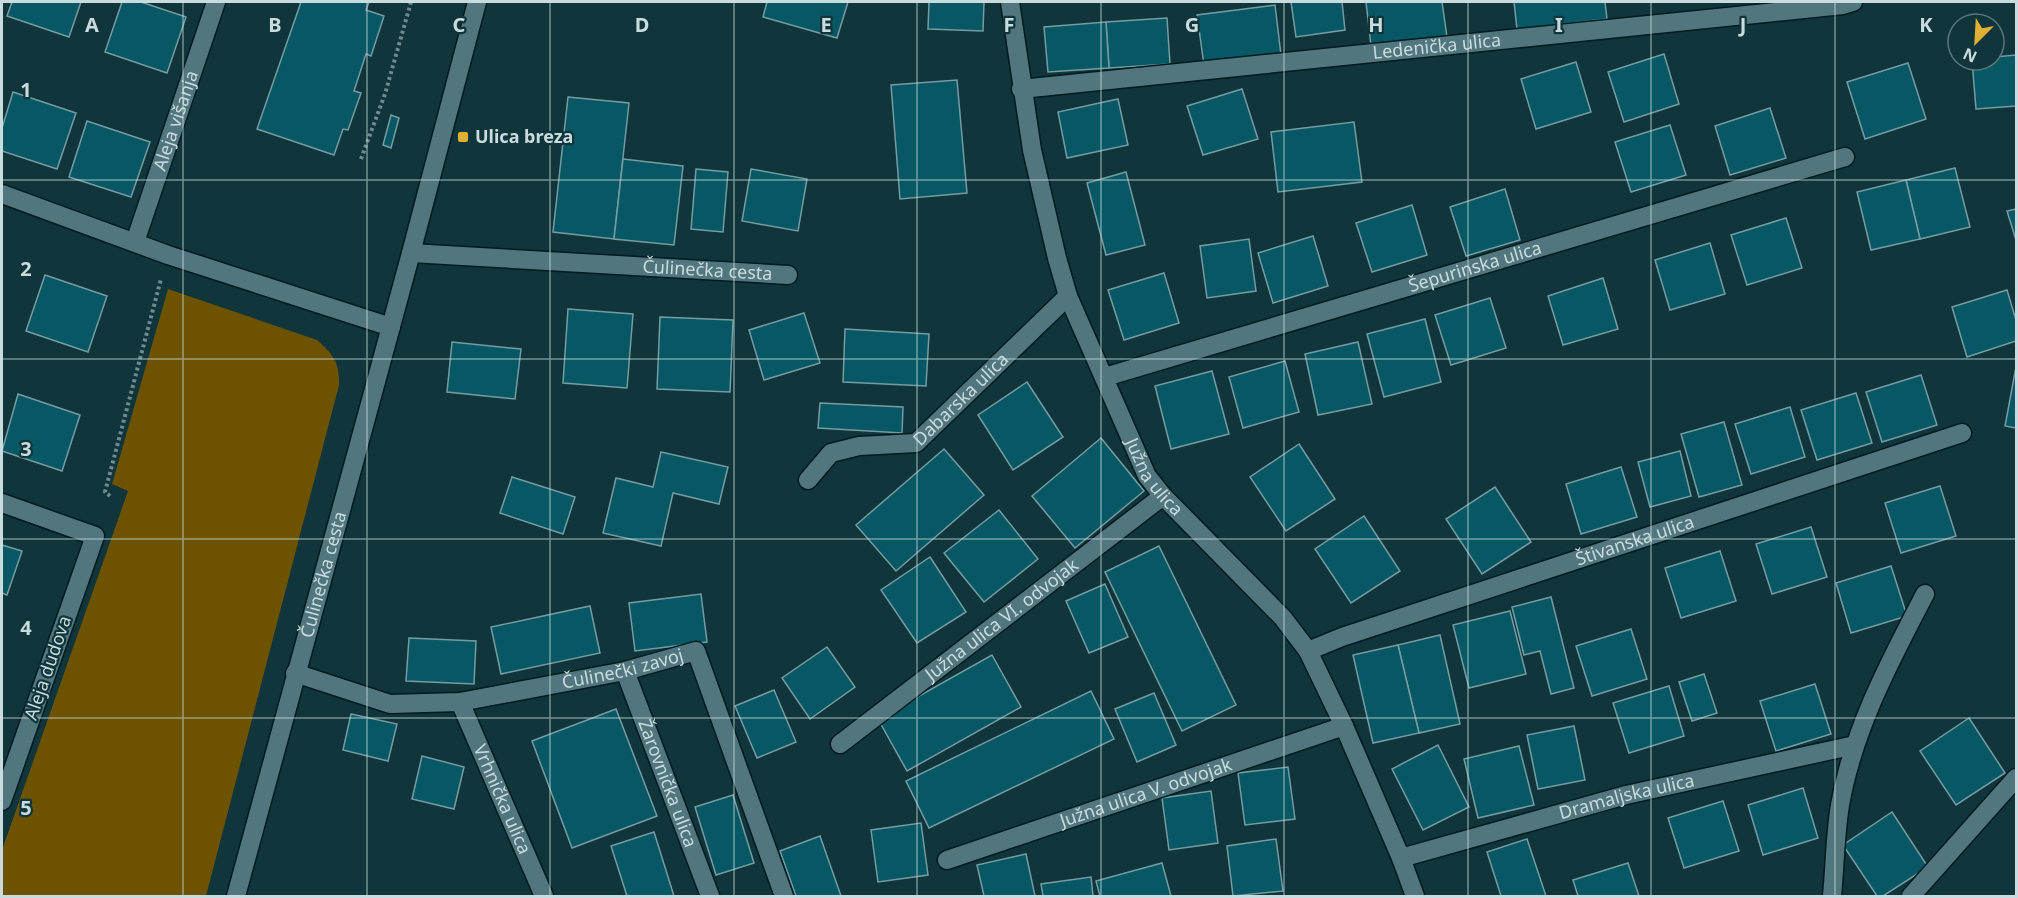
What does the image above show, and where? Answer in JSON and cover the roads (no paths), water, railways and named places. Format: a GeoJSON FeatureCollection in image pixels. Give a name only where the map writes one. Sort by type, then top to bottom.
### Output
{"type":"FeatureCollection","features":[{"type":"Feature","properties":{"kind":"street","name":"Aleja višanja"},"geometry":{"type":"LineString","coordinates":[[135,242],[216,2]]}},
{"type":"Feature","properties":{"kind":"street","name":"Čulinečka cesta"},"geometry":{"type":"LineString","coordinates":[[236,897],[477,2]]}},
{"type":"Feature","properties":{"kind":"street","name":"Južna ulica"},"geometry":{"type":"LineString","coordinates":[[1010,2],[1021,89],[1032,150],[1068,296],[1147,476],[1163,496],[1283,618],[1308,651],[1344,726],[1401,858],[1415,897]]}},
{"type":"Feature","properties":{"kind":"street","name":"Ledenička ulica"},"geometry":{"type":"LineString","coordinates":[[1021,89],[1715,19],[1844,5],[1852,2]]}},
{"type":"Feature","properties":{"kind":"street","name":"Šepurinska ulica"},"geometry":{"type":"LineString","coordinates":[[1105,377],[1845,157]]}},
{"type":"Feature","properties":{"kind":"street"},"geometry":{"type":"LineString","coordinates":[[2,194],[168,255],[391,327]]}},
{"type":"Feature","properties":{"kind":"street","name":"Čulinečka cesta"},"geometry":{"type":"LineString","coordinates":[[411,253],[788,275]]}},
{"type":"Feature","properties":{"kind":"street","name":"Dabarska ulica"},"geometry":{"type":"LineString","coordinates":[[808,480],[831,453],[859,446],[916,443],[1068,296]]}},
{"type":"Feature","properties":{"kind":"street","name":"Štivanska ulica"},"geometry":{"type":"LineString","coordinates":[[1308,651],[1342,637],[1962,433]]}},
{"type":"Feature","properties":{"kind":"street","name":"Južna ulica VI. odvojak"},"geometry":{"type":"LineString","coordinates":[[840,744],[1163,496]]}},
{"type":"Feature","properties":{"kind":"street","name":"Aleja dudova"},"geometry":{"type":"LineString","coordinates":[[2,502],[95,536],[2,801]]}},
{"type":"Feature","properties":{"kind":"street"},"geometry":{"type":"LineString","coordinates":[[1832,897],[1840,805],[1855,745],[1885,670],[1925,594]]}},
{"type":"Feature","properties":{"kind":"street","name":"Čulinečki zavoj"},"geometry":{"type":"LineString","coordinates":[[295,674],[390,704],[460,702],[625,671],[696,651],[784,897]]}},
{"type":"Feature","properties":{"kind":"street","name":"Žarovnička ulica"},"geometry":{"type":"LineString","coordinates":[[625,671],[710,897]]}},
{"type":"Feature","properties":{"kind":"street","name":"Vrhnička ulica"},"geometry":{"type":"LineString","coordinates":[[460,702],[544,897]]}},
{"type":"Feature","properties":{"kind":"street","name":"Južna ulica V. odvojak"},"geometry":{"type":"LineString","coordinates":[[947,860],[1344,726]]}},
{"type":"Feature","properties":{"kind":"street","name":"Dramaljska ulica"},"geometry":{"type":"LineString","coordinates":[[1401,858],[1626,795],[1855,745]]}},
{"type":"Feature","properties":{"kind":"street"},"geometry":{"type":"LineString","coordinates":[[1911,897],[2016,778]]}},
{"type":"Feature","properties":{"kind":"place","name":"Ulica breza"},"geometry":{"type":"Point","coordinates":[463,137]}}]}
